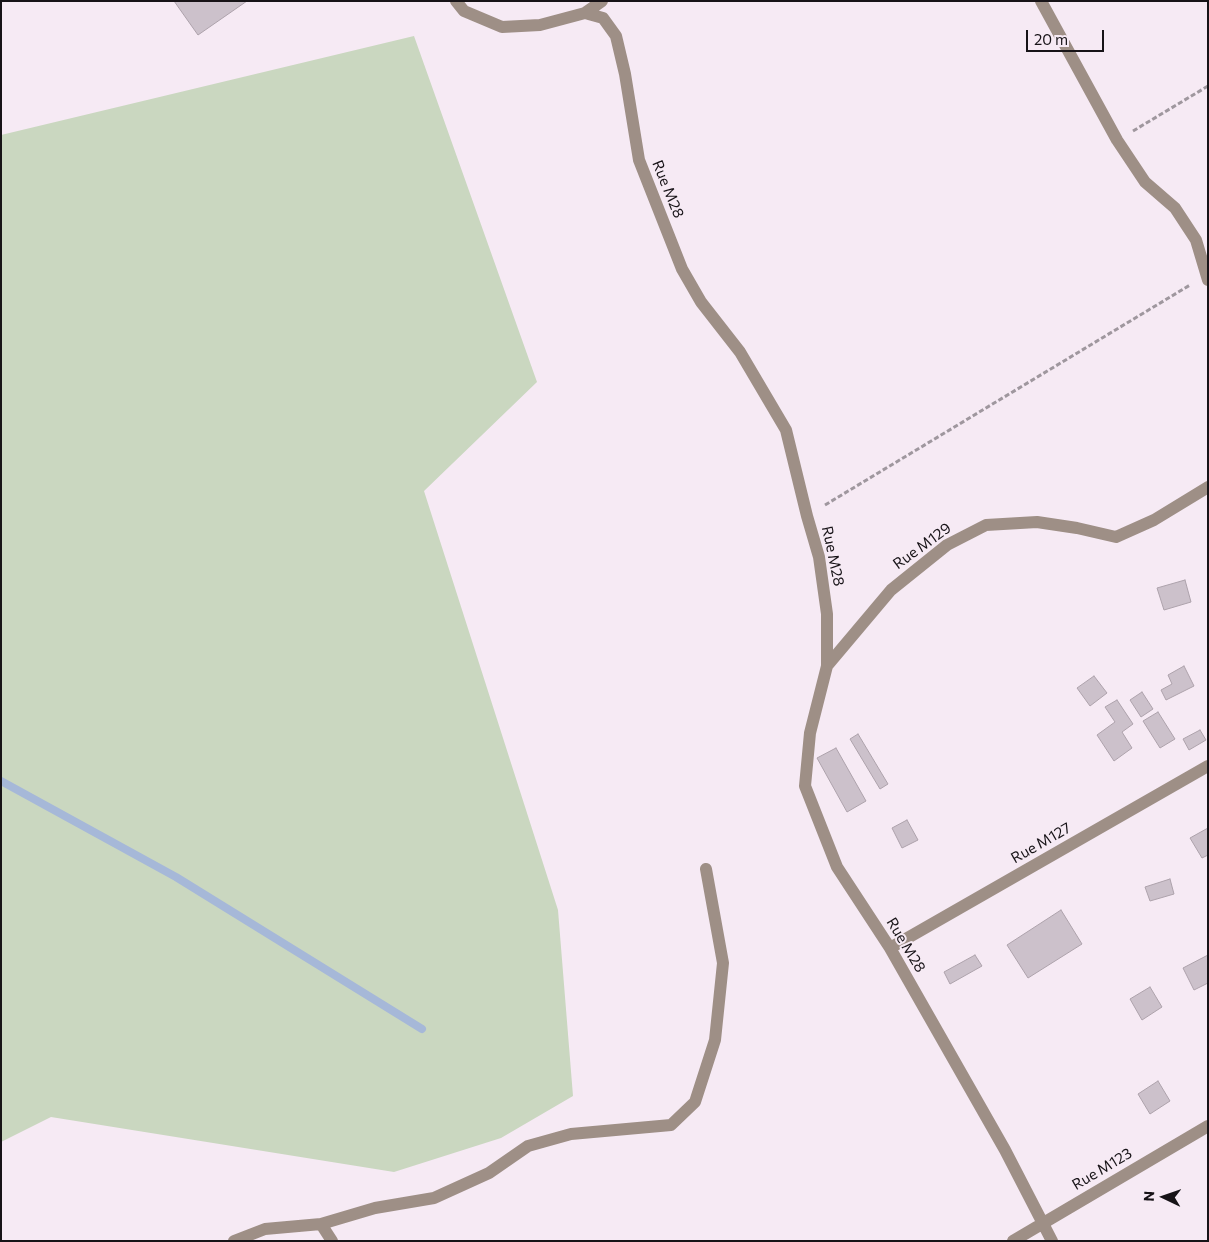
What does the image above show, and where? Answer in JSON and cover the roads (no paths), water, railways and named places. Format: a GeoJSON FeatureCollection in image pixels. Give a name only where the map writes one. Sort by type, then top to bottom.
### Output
{"type":"FeatureCollection","features":[{"type":"Feature","properties":{"kind":"street"},"geometry":{"type":"LineString","coordinates":[[456,1],[464,11],[502,27],[540,25],[585,13],[602,1]]}},
{"type":"Feature","properties":{"kind":"street"},"geometry":{"type":"LineString","coordinates":[[1041,1],[1117,140],[1145,182],[1175,208],[1196,240],[1207,278]]}},
{"type":"Feature","properties":{"kind":"street","name":"Rue M28"},"geometry":{"type":"LineString","coordinates":[[585,13],[603,18],[616,36],[625,74],[639,160],[682,269],[701,302],[740,352],[786,430],[819,557],[826,605],[827,666],[810,733],[805,786],[837,867],[890,948],[1005,1150],[1052,1241]]}},
{"type":"Feature","properties":{"kind":"street","name":"Rue M129"},"geometry":{"type":"LineString","coordinates":[[827,666],[890,590],[947,545],[986,525],[1037,522],[1077,528],[1116,537],[1154,520],[1208,487]]}},
{"type":"Feature","properties":{"kind":"street","name":"Rue M127"},"geometry":{"type":"LineString","coordinates":[[890,948],[1208,766]]}},
{"type":"Feature","properties":{"kind":"street"},"geometry":{"type":"LineString","coordinates":[[234,1241],[265,1230],[321,1224],[376,1208],[434,1198],[489,1173],[528,1146],[571,1134],[671,1124],[696,1102],[715,1040],[724,962],[706,869]]}},
{"type":"Feature","properties":{"kind":"street","name":"Rue M123"},"geometry":{"type":"LineString","coordinates":[[1013,1241],[1208,1126]]}},
{"type":"Feature","properties":{"kind":"street"},"geometry":{"type":"LineString","coordinates":[[321,1224],[332,1241]]}},
{"type":"Feature","properties":{"kind":"waterway"},"geometry":{"type":"LineString","coordinates":[[1,781],[176,877],[422,1029]]}}]}
